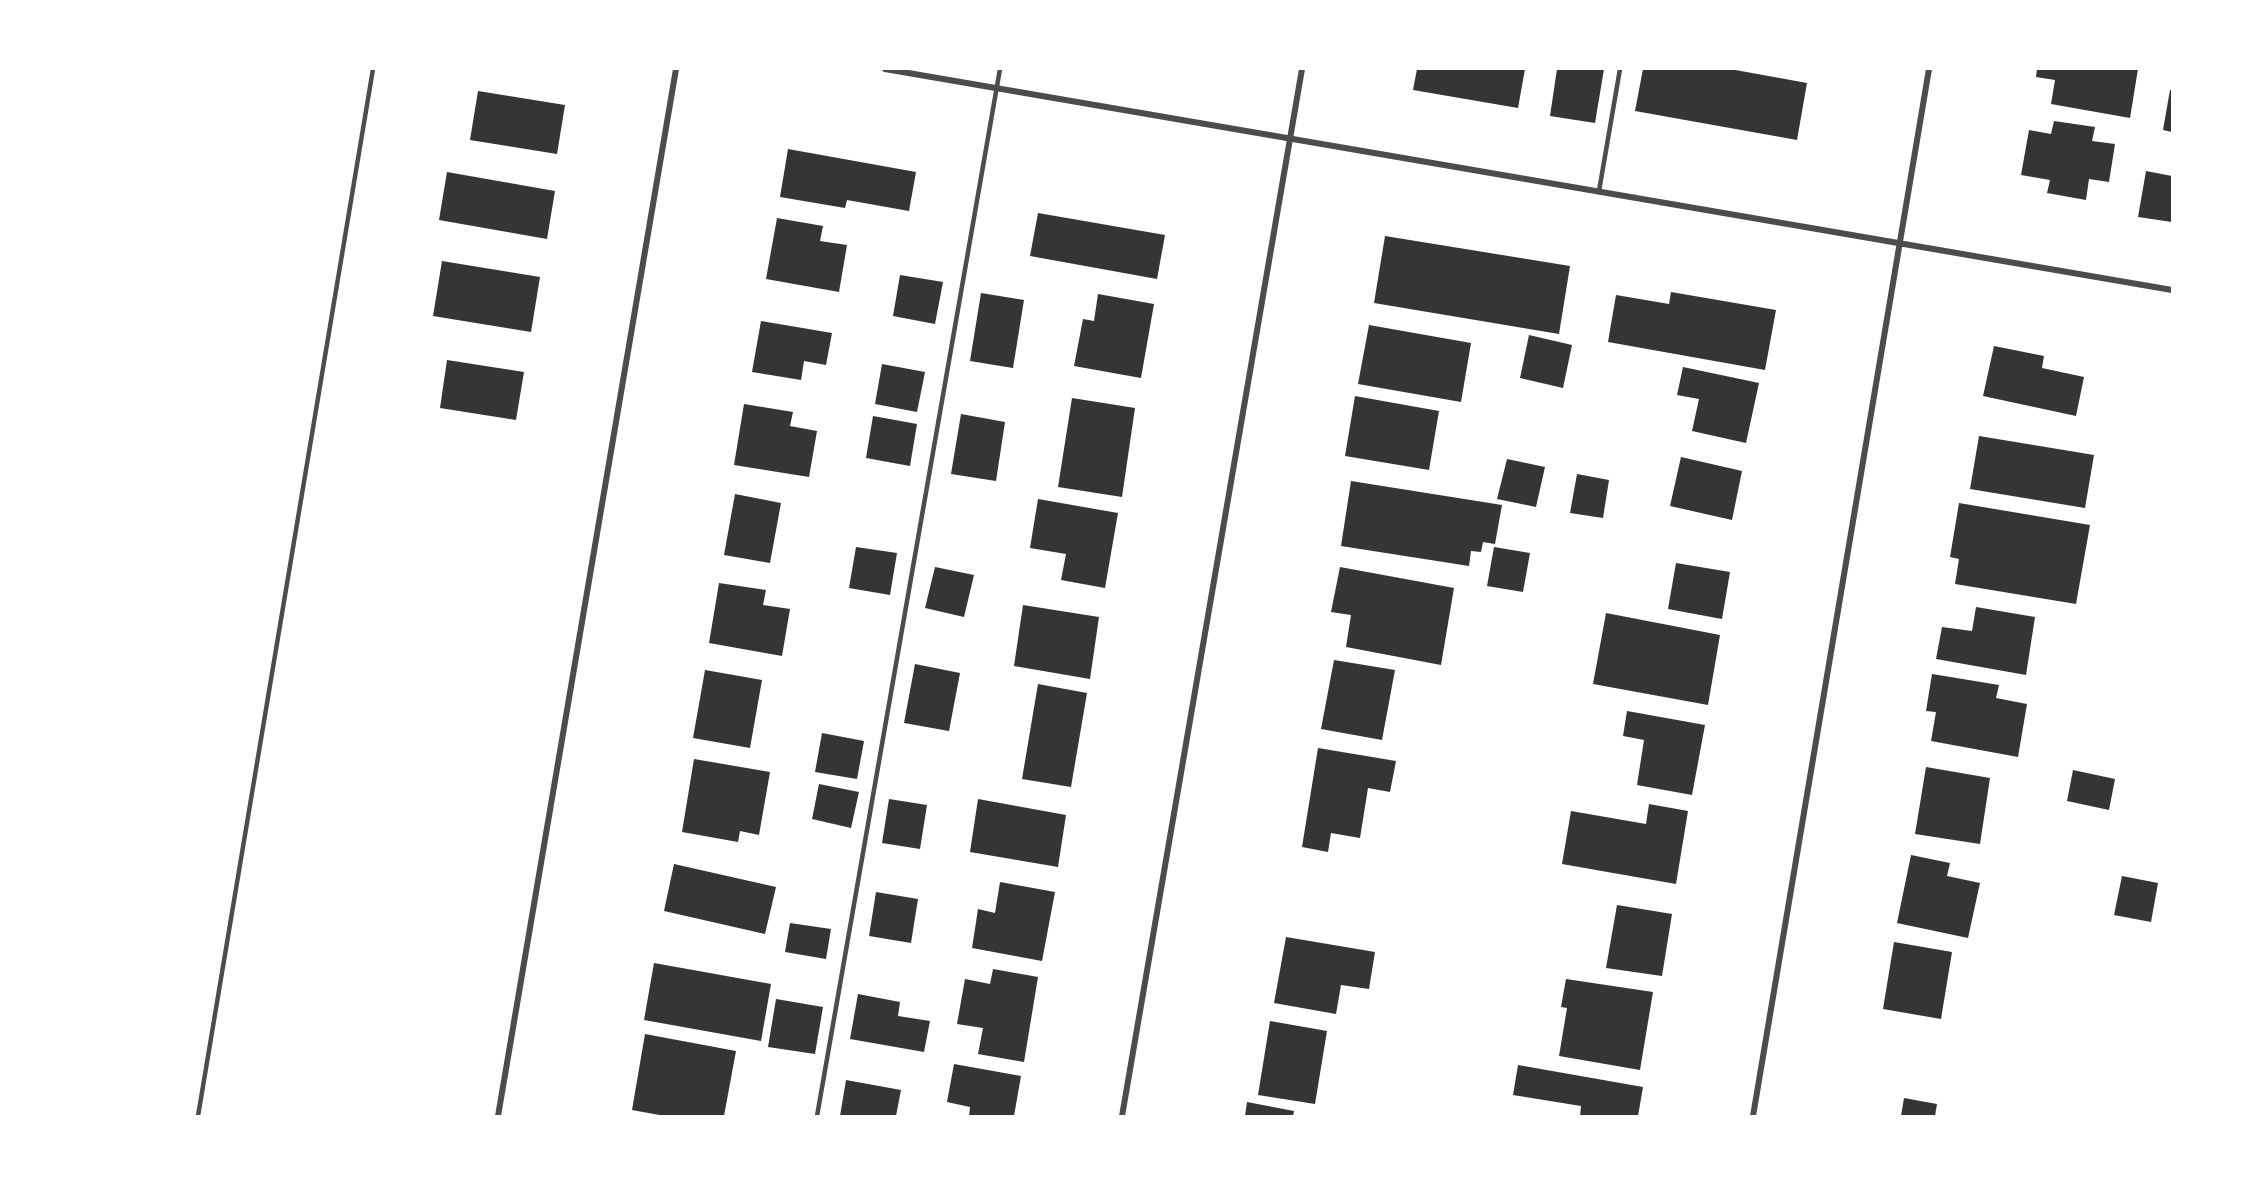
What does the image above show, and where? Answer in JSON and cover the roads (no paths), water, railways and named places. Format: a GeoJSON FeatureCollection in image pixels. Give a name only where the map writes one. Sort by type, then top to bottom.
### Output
{"type":"FeatureCollection","features":[{"type":"Feature","properties":{"kind":"street"},"geometry":{"type":"LineString","coordinates":[[498,1116],[676,69]]}},
{"type":"Feature","properties":{"kind":"street"},"geometry":{"type":"LineString","coordinates":[[885,69],[2172,290]]}},
{"type":"Feature","properties":{"kind":"street"},"geometry":{"type":"LineString","coordinates":[[1122,1116],[1302,69]]}},
{"type":"Feature","properties":{"kind":"street"},"geometry":{"type":"LineString","coordinates":[[1753,1116],[1929,69]]}},
{"type":"Feature","properties":{"kind":"lane"},"geometry":{"type":"LineString","coordinates":[[198,1116],[374,69]]}},
{"type":"Feature","properties":{"kind":"lane"},"geometry":{"type":"LineString","coordinates":[[817,1116],[1000,69]]}},
{"type":"Feature","properties":{"kind":"lane"},"geometry":{"type":"LineString","coordinates":[[1599,191],[1620,69]]}}]}
